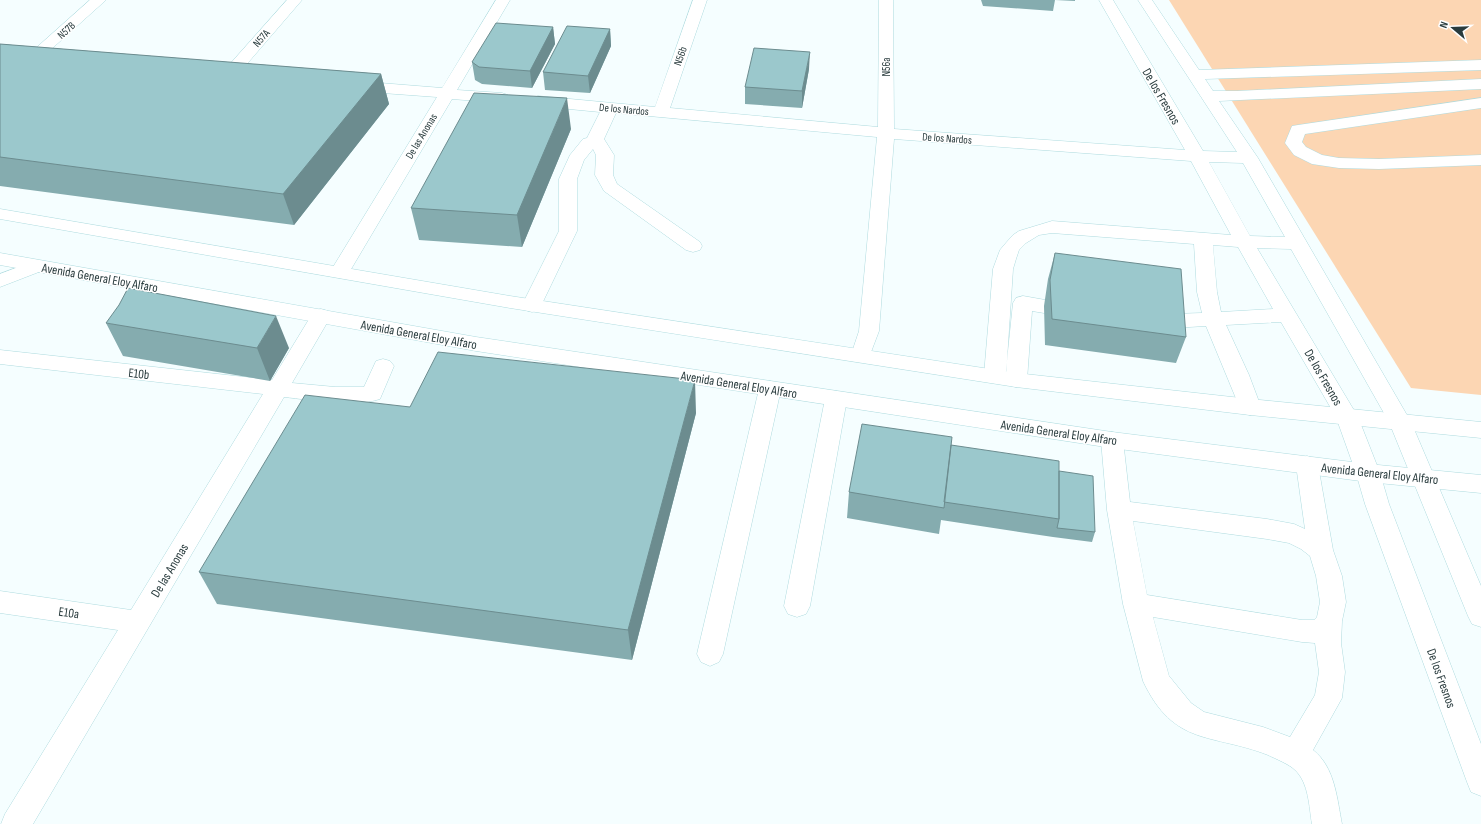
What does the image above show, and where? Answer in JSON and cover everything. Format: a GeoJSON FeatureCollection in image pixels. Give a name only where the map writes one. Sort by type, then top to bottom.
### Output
{"type":"FeatureCollection","features":[{"type":"Feature","properties":{"kind":"street","name":"N57B"},"geometry":{"type":"LineString","coordinates":[[56,61],[26,59],[99,0]]}},
{"type":"Feature","properties":{"kind":"street","name":"N57A"},"geometry":{"type":"LineString","coordinates":[[228,76],[295,0]]}},
{"type":"Feature","properties":{"kind":"street","name":"De las Anonas"},"geometry":{"type":"LineString","coordinates":[[340,272],[503,0]]}},
{"type":"Feature","properties":{"kind":"street","name":"N56b"},"geometry":{"type":"LineString","coordinates":[[661,112],[700,0]]}},
{"type":"Feature","properties":{"kind":"street","name":"N56a"},"geometry":{"type":"LineString","coordinates":[[861,355],[869,331],[886,133],[886,0]]}},
{"type":"Feature","properties":{"kind":"street","name":"De los Fresnos"},"geometry":{"type":"LineString","coordinates":[[1106,0],[1346,417],[1368,473],[1377,504],[1481,782]]}},
{"type":"Feature","properties":{"kind":"street"},"geometry":{"type":"LineString","coordinates":[[1145,0],[1249,158],[1400,422],[1481,616]]}},
{"type":"Feature","properties":{"kind":"street"},"geometry":{"type":"LineString","coordinates":[[1194,75],[1481,65]]}},
{"type":"Feature","properties":{"kind":"street"},"geometry":{"type":"LineString","coordinates":[[1416,67],[1441,84]]}},
{"type":"Feature","properties":{"kind":"street"},"geometry":{"type":"LineString","coordinates":[[1208,96],[1237,96],[1441,84],[1481,84]]}},
{"type":"Feature","properties":{"kind":"street","name":"De los Nardos"},"geometry":{"type":"LineString","coordinates":[[337,85],[661,112],[886,133],[1197,156],[1249,158]]}},
{"type":"Feature","properties":{"kind":"street"},"geometry":{"type":"LineString","coordinates":[[1481,103],[1298,130],[1293,143],[1300,151],[1318,160],[1339,163],[1379,164],[1481,160]]}},
{"type":"Feature","properties":{"kind":"street"},"geometry":{"type":"LineString","coordinates":[[532,305],[568,231],[568,179],[576,159],[588,144],[594,142],[610,108]]}},
{"type":"Feature","properties":{"kind":"street"},"geometry":{"type":"LineString","coordinates":[[594,142],[599,145],[605,155],[604,175],[610,187],[693,246]]}},
{"type":"Feature","properties":{"kind":"street"},"geometry":{"type":"LineString","coordinates":[[0,214],[532,305],[1016,380],[1250,407],[1481,430]]}},
{"type":"Feature","properties":{"kind":"street"},"geometry":{"type":"LineString","coordinates":[[995,376],[1004,269],[1008,253],[1020,237],[1035,230],[1052,227],[1244,242],[1297,244]]}},
{"type":"Feature","properties":{"kind":"street"},"geometry":{"type":"LineString","coordinates":[[1203,238],[1207,292],[1213,319],[1238,375],[1250,407]]}},
{"type":"Feature","properties":{"kind":"street","name":"Avenida General Eloy Alfaro"},"geometry":{"type":"LineString","coordinates":[[0,259],[476,344],[770,389],[1112,440],[1368,473],[1481,484]]}},
{"type":"Feature","properties":{"kind":"street"},"geometry":{"type":"LineString","coordinates":[[0,281],[37,266]]}},
{"type":"Feature","properties":{"kind":"street"},"geometry":{"type":"LineString","coordinates":[[1016,380],[1023,303],[1044,306]]}},
{"type":"Feature","properties":{"kind":"street"},"geometry":{"type":"LineString","coordinates":[[1172,321],[1287,315]]}},
{"type":"Feature","properties":{"kind":"street","name":"De las Anonas"},"geometry":{"type":"LineString","coordinates":[[16,824],[321,316]]}},
{"type":"Feature","properties":{"kind":"street","name":"E10b"},"geometry":{"type":"LineString","coordinates":[[0,357],[335,395],[372,394]]}},
{"type":"Feature","properties":{"kind":"street"},"geometry":{"type":"LineString","coordinates":[[364,415],[383,366]]}},
{"type":"Feature","properties":{"kind":"street"},"geometry":{"type":"LineString","coordinates":[[710,654],[770,389]]}},
{"type":"Feature","properties":{"kind":"street"},"geometry":{"type":"LineString","coordinates":[[797,606],[836,398]]}},
{"type":"Feature","properties":{"kind":"street"},"geometry":{"type":"LineString","coordinates":[[1112,440],[1119,510],[1136,604],[1157,681],[1181,712],[1197,723],[1263,740],[1305,760],[1318,779],[1327,824]]}},
{"type":"Feature","properties":{"kind":"street"},"geometry":{"type":"LineString","coordinates":[[1295,755],[1328,698],[1332,672],[1328,643],[1333,602],[1329,576],[1320,550],[1307,465]]}},
{"type":"Feature","properties":{"kind":"street"},"geometry":{"type":"LineString","coordinates":[[1119,510],[1294,534],[1320,550]]}},
{"type":"Feature","properties":{"kind":"street","name":"E10a"},"geometry":{"type":"LineString","coordinates":[[0,602],[138,622]]}},
{"type":"Feature","properties":{"kind":"street"},"geometry":{"type":"LineString","coordinates":[[1136,604],[1302,631],[1321,632],[1330,621]]}},
{"type":"Feature","properties":{"kind":"shaded area"},"geometry":{"type":"Polygon","coordinates":[[[1169,0],[1481,0],[1481,395],[1411,388],[1169,0]]]}},
{"type":"Feature","properties":{"kind":"building"},"geometry":{"type":"Polygon","coordinates":[[[496,23],[553,27],[530,71],[479,67],[472,62],[496,23]]]}},
{"type":"Feature","properties":{"kind":"building"},"geometry":{"type":"Polygon","coordinates":[[[567,26],[610,29],[588,76],[543,72],[567,26]]]}},
{"type":"Feature","properties":{"kind":"building"},"geometry":{"type":"Polygon","coordinates":[[[0,44],[381,74],[283,194],[0,157],[0,44]]]}},
{"type":"Feature","properties":{"kind":"building"},"geometry":{"type":"Polygon","coordinates":[[[754,48],[810,52],[802,91],[745,87],[754,48]]]}},
{"type":"Feature","properties":{"kind":"building"},"geometry":{"type":"Polygon","coordinates":[[[474,93],[567,98],[517,215],[411,208],[474,93]]]}},
{"type":"Feature","properties":{"kind":"building"},"geometry":{"type":"Polygon","coordinates":[[[1055,253],[1181,269],[1186,337],[1052,319],[1050,280],[1055,253]]]}},
{"type":"Feature","properties":{"kind":"building"},"geometry":{"type":"Polygon","coordinates":[[[128,288],[276,316],[257,348],[106,323],[119,305],[128,288]]]}},
{"type":"Feature","properties":{"kind":"building"},"geometry":{"type":"Polygon","coordinates":[[[438,352],[695,380],[628,630],[199,572],[305,395],[410,407],[438,352]]]}},
{"type":"Feature","properties":{"kind":"building"},"geometry":{"type":"Polygon","coordinates":[[[862,424],[952,437],[944,508],[849,492],[862,424]]]}},
{"type":"Feature","properties":{"kind":"building"},"geometry":{"type":"Polygon","coordinates":[[[951,445],[1059,461],[1059,519],[944,502],[951,445]]]}},
{"type":"Feature","properties":{"kind":"building"},"geometry":{"type":"Polygon","coordinates":[[[1059,471],[1093,476],[1095,532],[1057,528],[1059,519],[1059,471]]]}}]}
